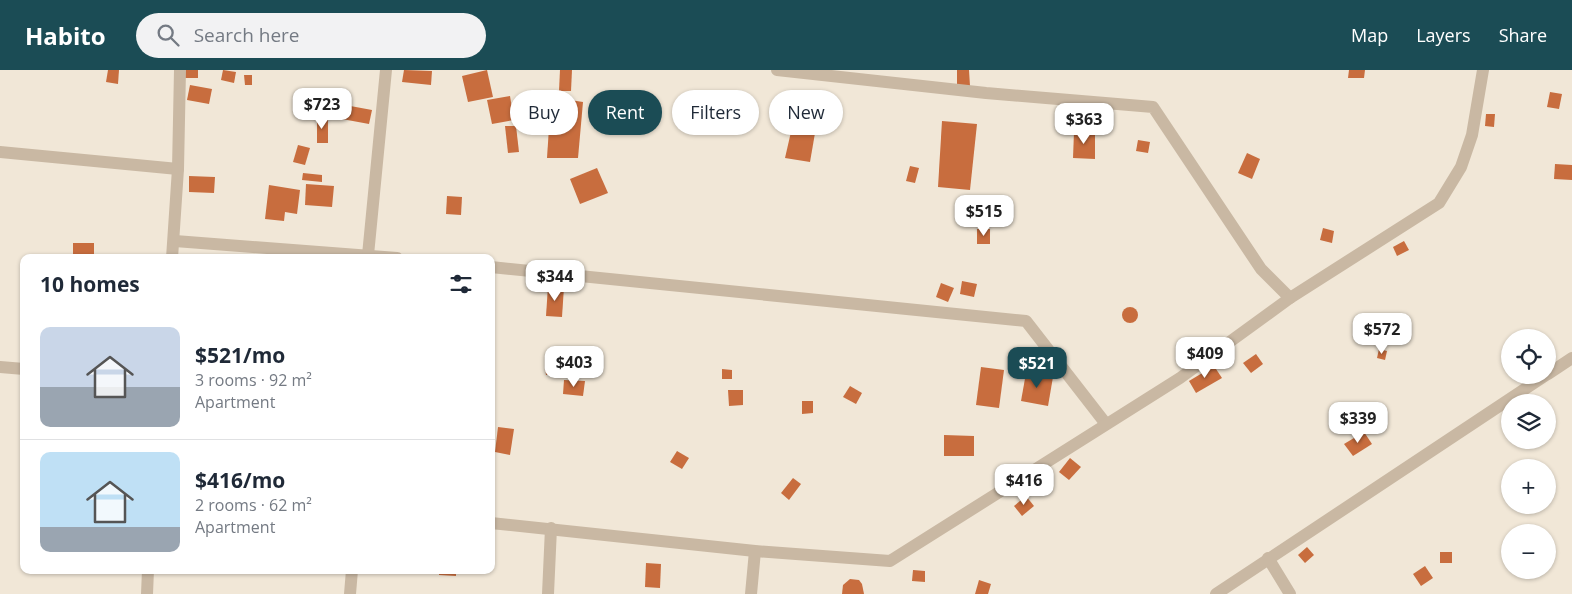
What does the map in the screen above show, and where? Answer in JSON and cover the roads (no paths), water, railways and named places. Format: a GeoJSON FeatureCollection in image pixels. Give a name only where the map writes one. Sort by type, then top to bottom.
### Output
{"type":"FeatureCollection","features":[{"type":"Feature","properties":{"kind":"street"},"geometry":{"type":"LineString","coordinates":[[173,254],[178,169],[180,70]]}},
{"type":"Feature","properties":{"kind":"street"},"geometry":{"type":"LineString","coordinates":[[368,254],[386,70]]}},
{"type":"Feature","properties":{"kind":"street"},"geometry":{"type":"LineString","coordinates":[[777,70],[986,93],[1153,107],[1261,269],[1290,298]]}},
{"type":"Feature","properties":{"kind":"street"},"geometry":{"type":"LineString","coordinates":[[495,523],[755,551],[890,561],[1180,378],[1290,298],[1439,203],[1460,167],[1472,135],[1483,70]]}},
{"type":"Feature","properties":{"kind":"street"},"geometry":{"type":"LineString","coordinates":[[0,152],[178,169]]}},
{"type":"Feature","properties":{"kind":"street"},"geometry":{"type":"LineString","coordinates":[[175,241],[354,254]]}},
{"type":"Feature","properties":{"kind":"street"},"geometry":{"type":"LineString","coordinates":[[495,267],[1026,321],[1106,424]]}},
{"type":"Feature","properties":{"kind":"street"},"geometry":{"type":"LineString","coordinates":[[1556,368],[1572,358]]}},
{"type":"Feature","properties":{"kind":"street"},"geometry":{"type":"LineString","coordinates":[[0,367],[20,369]]}},
{"type":"Feature","properties":{"kind":"street"},"geometry":{"type":"LineString","coordinates":[[1216,594],[1532,384]]}},
{"type":"Feature","properties":{"kind":"street"},"geometry":{"type":"LineString","coordinates":[[548,594],[551,528]]}},
{"type":"Feature","properties":{"kind":"street"},"geometry":{"type":"LineString","coordinates":[[750,594],[755,551]]}},
{"type":"Feature","properties":{"kind":"street"},"geometry":{"type":"LineString","coordinates":[[1268,558],[1290,594]]}},
{"type":"Feature","properties":{"kind":"street"},"geometry":{"type":"LineString","coordinates":[[147,594],[148,574]]}},
{"type":"Feature","properties":{"kind":"street"},"geometry":{"type":"LineString","coordinates":[[350,594],[352,574]]}}]}
